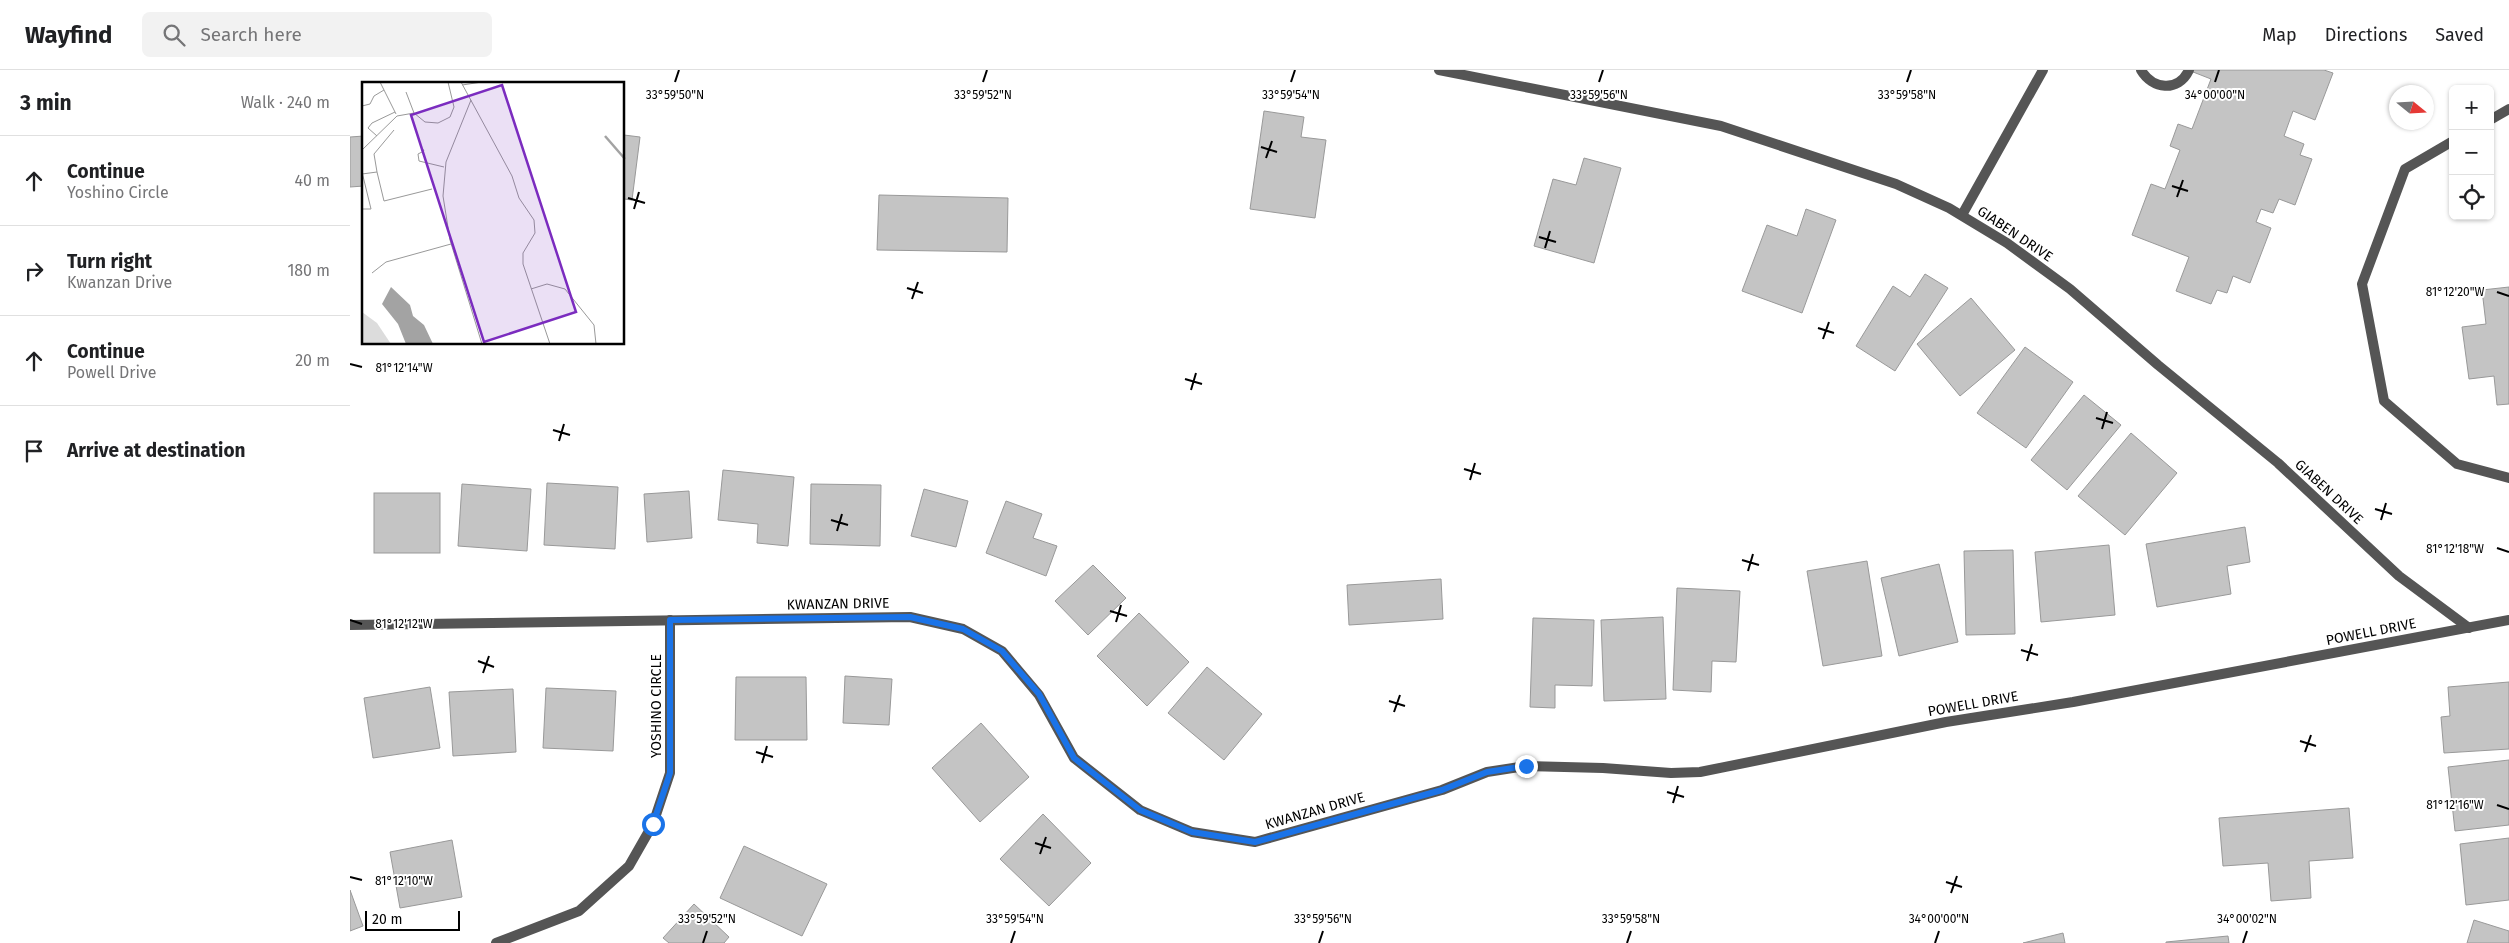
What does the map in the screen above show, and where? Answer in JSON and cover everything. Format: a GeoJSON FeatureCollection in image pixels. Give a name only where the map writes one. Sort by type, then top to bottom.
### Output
{"type":"FeatureCollection","features":[{"type":"Feature","properties":{"kind":"street","name":"GIABEN DRIVE"},"geometry":{"type":"LineString","coordinates":[[1439,70],[1721,126],[1896,184],[1962,215],[2007,243],[2070,289],[2158,365],[2278,463],[2398,576],[2469,628]]}},
{"type":"Feature","properties":{"kind":"street"},"geometry":{"type":"LineString","coordinates":[[1962,215],[2043,70]]}},
{"type":"Feature","properties":{"kind":"street"},"geometry":{"type":"LineString","coordinates":[[2141,70],[2145,78],[2155,84],[2168,87],[2180,82],[2189,70]]}},
{"type":"Feature","properties":{"kind":"street"},"geometry":{"type":"LineString","coordinates":[[2494,118],[2509,109]]}},
{"type":"Feature","properties":{"kind":"street"},"geometry":{"type":"LineString","coordinates":[[2449,144],[2405,169],[2362,284],[2384,401],[2457,464],[2509,478]]}},
{"type":"Feature","properties":{"kind":"street","name":"KWANZAN DRIVE"},"geometry":{"type":"LineString","coordinates":[[350,625],[910,617],[963,629],[1002,651],[1039,694],[1074,758],[1140,810],[1192,832],[1255,842],[1442,790]]}},
{"type":"Feature","properties":{"kind":"street","name":"YOSHINO CIRCLE"},"geometry":{"type":"LineString","coordinates":[[496,943],[579,911],[629,866],[653,824],[670,773],[670,620]]}},
{"type":"Feature","properties":{"kind":"street","name":"POWELL DRIVE"},"geometry":{"type":"LineString","coordinates":[[1442,790],[1487,772],[1526,766],[1603,768],[1671,773],[1700,772],[1946,722],[2073,702],[2509,620]]}},
{"type":"Feature","properties":{"kind":"building"},"geometry":{"type":"Polygon","coordinates":[[[2188,70],[2324,70],[2333,73],[2315,120],[2293,111],[2284,136],[2304,144],[2300,155],[2312,159],[2295,205],[2279,199],[2273,213],[2261,209],[2256,222],[2271,228],[2250,283],[2233,276],[2227,293],[2217,290],[2211,304],[2176,291],[2189,257],[2132,235],[2151,184],[2165,189],[2180,150],[2170,146],[2178,124],[2192,129],[2211,79],[2188,70]]]}},
{"type":"Feature","properties":{"kind":"building"},"geometry":{"type":"Polygon","coordinates":[[[1264,111],[1304,117],[1301,137],[1326,140],[1315,218],[1250,209],[1264,111]]]}},
{"type":"Feature","properties":{"kind":"building"},"geometry":{"type":"Polygon","coordinates":[[[625,135],[640,137],[632,200],[625,199],[625,135]]]}},
{"type":"Feature","properties":{"kind":"building"},"geometry":{"type":"Polygon","coordinates":[[[362,136],[362,186],[350,187],[350,137],[362,136]]]}},
{"type":"Feature","properties":{"kind":"building"},"geometry":{"type":"Polygon","coordinates":[[[1584,158],[1621,168],[1594,263],[1534,246],[1553,179],[1576,185],[1584,158]]]}},
{"type":"Feature","properties":{"kind":"building"},"geometry":{"type":"Polygon","coordinates":[[[879,195],[1008,198],[1007,252],[877,250],[879,195]]]}},
{"type":"Feature","properties":{"kind":"building"},"geometry":{"type":"Polygon","coordinates":[[[1806,209],[1836,220],[1802,313],[1742,291],[1767,225],[1797,236],[1806,209]]]}},
{"type":"Feature","properties":{"kind":"building"},"geometry":{"type":"Polygon","coordinates":[[[1925,274],[1948,288],[1895,371],[1856,346],[1893,286],[1910,297],[1925,274]]]}},
{"type":"Feature","properties":{"kind":"building"},"geometry":{"type":"Polygon","coordinates":[[[2509,287],[2509,404],[2497,405],[2494,376],[2469,379],[2462,327],[2486,324],[2482,290],[2509,287]]]}},
{"type":"Feature","properties":{"kind":"building"},"geometry":{"type":"Polygon","coordinates":[[[1971,298],[2015,350],[1960,396],[1917,344],[1971,298]]]}},
{"type":"Feature","properties":{"kind":"building"},"geometry":{"type":"Polygon","coordinates":[[[2025,347],[2073,382],[2026,448],[1977,413],[2025,347]]]}},
{"type":"Feature","properties":{"kind":"building"},"geometry":{"type":"Polygon","coordinates":[[[2084,395],[2121,425],[2067,490],[2031,460],[2084,395]]]}},
{"type":"Feature","properties":{"kind":"building"},"geometry":{"type":"Polygon","coordinates":[[[2131,433],[2177,473],[2125,535],[2078,496],[2131,433]]]}},
{"type":"Feature","properties":{"kind":"building"},"geometry":{"type":"Polygon","coordinates":[[[723,470],[794,477],[788,546],[757,543],[758,524],[718,520],[723,470]]]}},
{"type":"Feature","properties":{"kind":"building"},"geometry":{"type":"Polygon","coordinates":[[[547,483],[618,487],[615,549],[544,545],[547,483]]]}},
{"type":"Feature","properties":{"kind":"building"},"geometry":{"type":"Polygon","coordinates":[[[462,484],[531,489],[527,551],[458,546],[462,484]]]}},
{"type":"Feature","properties":{"kind":"building"},"geometry":{"type":"Polygon","coordinates":[[[811,484],[881,485],[880,546],[810,544],[811,484]]]}},
{"type":"Feature","properties":{"kind":"building"},"geometry":{"type":"Polygon","coordinates":[[[924,489],[968,501],[956,547],[911,536],[924,489]]]}},
{"type":"Feature","properties":{"kind":"building"},"geometry":{"type":"Polygon","coordinates":[[[689,491],[692,538],[647,542],[644,494],[689,491]]]}},
{"type":"Feature","properties":{"kind":"building"},"geometry":{"type":"Polygon","coordinates":[[[374,493],[440,493],[440,553],[374,553],[374,493]]]}},
{"type":"Feature","properties":{"kind":"building"},"geometry":{"type":"Polygon","coordinates":[[[1006,501],[1042,514],[1033,538],[1057,546],[1046,576],[986,553],[1006,501]]]}},
{"type":"Feature","properties":{"kind":"building"},"geometry":{"type":"Polygon","coordinates":[[[2245,527],[2250,562],[2227,566],[2231,594],[2157,607],[2146,544],[2245,527]]]}},
{"type":"Feature","properties":{"kind":"building"},"geometry":{"type":"Polygon","coordinates":[[[2109,545],[2115,615],[2041,622],[2035,552],[2109,545]]]}},
{"type":"Feature","properties":{"kind":"building"},"geometry":{"type":"Polygon","coordinates":[[[2013,550],[2015,634],[1966,635],[1964,551],[2013,550]]]}},
{"type":"Feature","properties":{"kind":"building"},"geometry":{"type":"Polygon","coordinates":[[[1867,561],[1882,656],[1823,666],[1807,571],[1867,561]]]}},
{"type":"Feature","properties":{"kind":"building"},"geometry":{"type":"Polygon","coordinates":[[[1939,564],[1958,642],[1899,656],[1881,578],[1939,564]]]}},
{"type":"Feature","properties":{"kind":"building"},"geometry":{"type":"Polygon","coordinates":[[[1093,565],[1126,598],[1088,635],[1055,601],[1093,565]]]}},
{"type":"Feature","properties":{"kind":"building"},"geometry":{"type":"Polygon","coordinates":[[[1441,579],[1443,619],[1349,625],[1347,585],[1441,579]]]}},
{"type":"Feature","properties":{"kind":"building"},"geometry":{"type":"Polygon","coordinates":[[[1677,588],[1740,591],[1736,662],[1712,661],[1711,692],[1673,690],[1677,588]]]}},
{"type":"Feature","properties":{"kind":"building"},"geometry":{"type":"Polygon","coordinates":[[[1139,613],[1189,662],[1147,706],[1097,656],[1139,613]]]}},
{"type":"Feature","properties":{"kind":"building"},"geometry":{"type":"Polygon","coordinates":[[[1663,617],[1666,699],[1604,701],[1601,620],[1663,617]]]}},
{"type":"Feature","properties":{"kind":"building"},"geometry":{"type":"Polygon","coordinates":[[[1533,618],[1594,620],[1592,686],[1555,685],[1555,708],[1530,707],[1533,618]]]}},
{"type":"Feature","properties":{"kind":"building"},"geometry":{"type":"Polygon","coordinates":[[[1207,667],[1262,714],[1224,760],[1168,713],[1207,667]]]}},
{"type":"Feature","properties":{"kind":"building"},"geometry":{"type":"Polygon","coordinates":[[[845,676],[892,679],[889,725],[843,723],[845,676]]]}},
{"type":"Feature","properties":{"kind":"building"},"geometry":{"type":"Polygon","coordinates":[[[736,677],[806,677],[807,740],[735,740],[736,677]]]}},
{"type":"Feature","properties":{"kind":"building"},"geometry":{"type":"Polygon","coordinates":[[[2509,682],[2509,749],[2444,753],[2441,717],[2450,716],[2448,687],[2509,682]]]}},
{"type":"Feature","properties":{"kind":"building"},"geometry":{"type":"Polygon","coordinates":[[[430,687],[440,748],[373,758],[364,698],[430,687]]]}},
{"type":"Feature","properties":{"kind":"building"},"geometry":{"type":"Polygon","coordinates":[[[546,688],[616,691],[613,751],[543,748],[546,688]]]}},
{"type":"Feature","properties":{"kind":"building"},"geometry":{"type":"Polygon","coordinates":[[[513,689],[516,752],[453,756],[449,692],[513,689]]]}},
{"type":"Feature","properties":{"kind":"building"},"geometry":{"type":"Polygon","coordinates":[[[981,723],[1029,777],[980,822],[932,768],[981,723]]]}},
{"type":"Feature","properties":{"kind":"building"},"geometry":{"type":"Polygon","coordinates":[[[2509,760],[2509,825],[2455,831],[2448,767],[2509,760]]]}},
{"type":"Feature","properties":{"kind":"building"},"geometry":{"type":"Polygon","coordinates":[[[2349,808],[2353,858],[2309,861],[2311,898],[2271,901],[2268,863],[2223,866],[2219,818],[2349,808]]]}},
{"type":"Feature","properties":{"kind":"building"},"geometry":{"type":"Polygon","coordinates":[[[1043,814],[1091,863],[1049,906],[1000,859],[1043,814]]]}},
{"type":"Feature","properties":{"kind":"building"},"geometry":{"type":"Polygon","coordinates":[[[2509,838],[2509,900],[2466,905],[2460,844],[2509,838]]]}},
{"type":"Feature","properties":{"kind":"building"},"geometry":{"type":"Polygon","coordinates":[[[452,840],[462,897],[400,908],[390,852],[452,840]]]}},
{"type":"Feature","properties":{"kind":"building"},"geometry":{"type":"Polygon","coordinates":[[[744,846],[827,884],[802,936],[720,898],[744,846]]]}},
{"type":"Feature","properties":{"kind":"building"},"geometry":{"type":"Polygon","coordinates":[[[350,890],[363,926],[350,931],[350,890]]]}},
{"type":"Feature","properties":{"kind":"building"},"geometry":{"type":"Polygon","coordinates":[[[694,904],[729,937],[724,943],[669,943],[663,938],[694,904]]]}},
{"type":"Feature","properties":{"kind":"building"},"geometry":{"type":"Polygon","coordinates":[[[2474,920],[2509,931],[2509,943],[2467,943],[2474,920]]]}},
{"type":"Feature","properties":{"kind":"building"},"geometry":{"type":"Polygon","coordinates":[[[2063,933],[2065,943],[2023,943],[2063,933]]]}},
{"type":"Feature","properties":{"kind":"building"},"geometry":{"type":"Polygon","coordinates":[[[2228,936],[2229,943],[2166,943],[2166,942],[2228,936]]]}},
{"type":"Feature","properties":{"kind":"route"},"geometry":{"type":"LineString","coordinates":[[653,824],[670,773],[670,620],[910,617],[963,629],[1002,651],[1039,694],[1074,758],[1140,810],[1192,832],[1255,842],[1442,790],[1487,772],[1526,766]]}}]}
